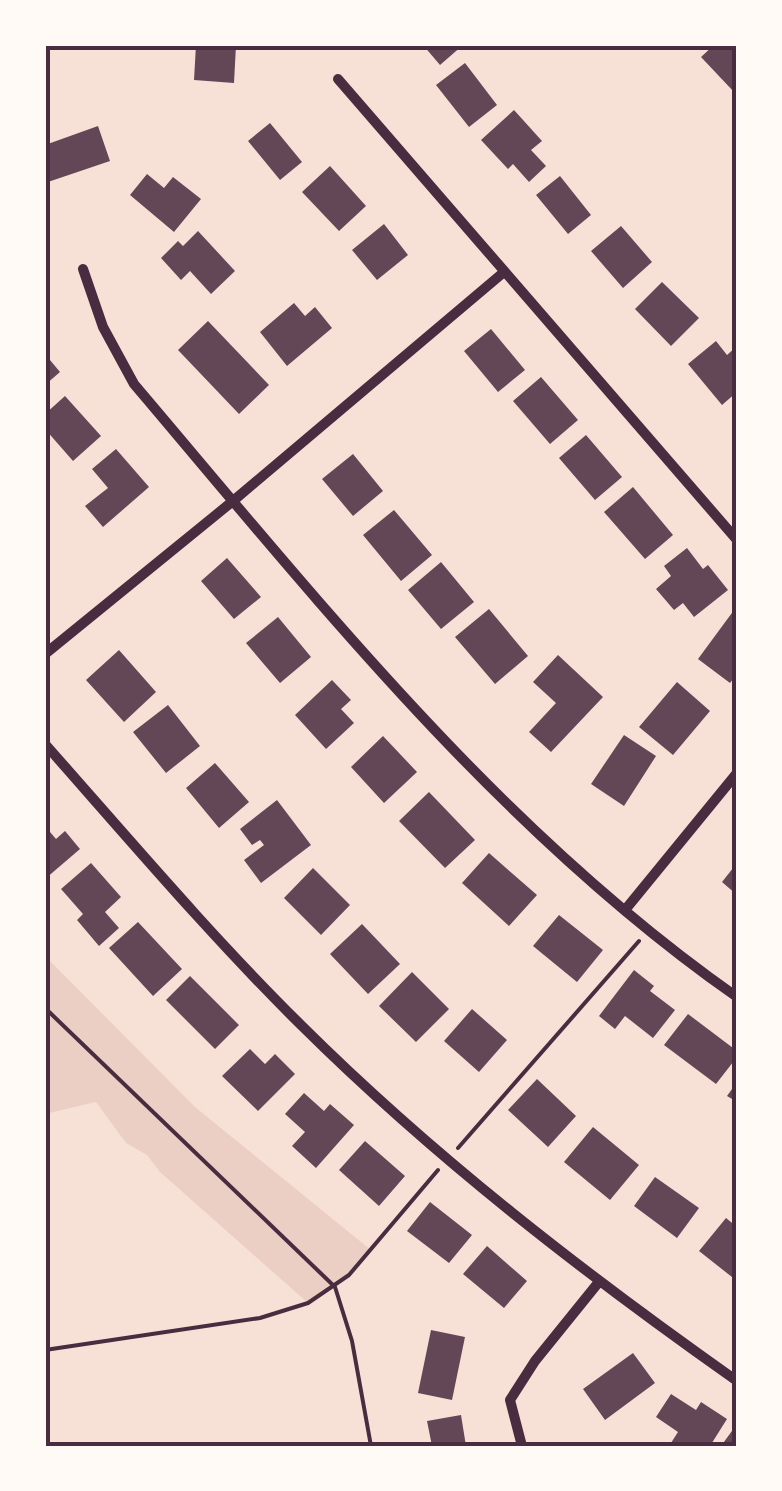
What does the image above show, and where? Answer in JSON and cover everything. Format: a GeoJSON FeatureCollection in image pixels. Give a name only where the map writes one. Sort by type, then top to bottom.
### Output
{"type":"FeatureCollection","features":[{"type":"Feature","properties":{"kind":"street"},"geometry":{"type":"LineString","coordinates":[[338,79],[737,540]]}},
{"type":"Feature","properties":{"kind":"street"},"geometry":{"type":"LineString","coordinates":[[82,269],[103,327],[134,384],[428,725],[530,827],[624,910],[737,997]]}},
{"type":"Feature","properties":{"kind":"street"},"geometry":{"type":"LineString","coordinates":[[45,654],[504,272]]}},
{"type":"Feature","properties":{"kind":"street"},"geometry":{"type":"LineString","coordinates":[[45,744],[222,945],[303,1028],[449,1159],[598,1282],[737,1382]]}},
{"type":"Feature","properties":{"kind":"street"},"geometry":{"type":"LineString","coordinates":[[624,910],[737,773]]}},
{"type":"Feature","properties":{"kind":"street"},"geometry":{"type":"LineString","coordinates":[[522,1446],[510,1400],[535,1361],[598,1282]]}},
{"type":"Feature","properties":{"kind":"path"},"geometry":{"type":"LineString","coordinates":[[45,1350],[260,1318],[308,1304],[336,1287],[648,929]]}},
{"type":"Feature","properties":{"kind":"path"},"geometry":{"type":"LineString","coordinates":[[45,1008],[336,1287],[352,1341],[370,1446]]}},
{"type":"Feature","properties":{"kind":"shaded area"},"geometry":{"type":"Polygon","coordinates":[[[45,956],[195,1107],[371,1250],[335,1287],[308,1303],[160,1172],[147,1155],[126,1143],[96,1102],[45,1114],[45,956]]]}},
{"type":"Feature","properties":{"kind":"building"},"geometry":{"type":"Polygon","coordinates":[[[196,45],[236,45],[234,83],[194,80],[196,45]]]}},
{"type":"Feature","properties":{"kind":"building"},"geometry":{"type":"Polygon","coordinates":[[[423,45],[463,45],[440,65],[423,45]]]}},
{"type":"Feature","properties":{"kind":"building"},"geometry":{"type":"Polygon","coordinates":[[[714,45],[733,45],[737,49],[734,92],[701,57],[714,45]]]}},
{"type":"Feature","properties":{"kind":"building"},"geometry":{"type":"Polygon","coordinates":[[[465,63],[497,105],[469,127],[436,85],[465,63]]]}},
{"type":"Feature","properties":{"kind":"building"},"geometry":{"type":"Polygon","coordinates":[[[514,110],[542,141],[531,150],[546,166],[529,182],[513,164],[508,169],[481,140],[514,110]]]}},
{"type":"Feature","properties":{"kind":"building"},"geometry":{"type":"Polygon","coordinates":[[[270,123],[302,162],[280,180],[248,141],[270,123]]]}},
{"type":"Feature","properties":{"kind":"building"},"geometry":{"type":"Polygon","coordinates":[[[98,126],[110,161],[45,183],[45,145],[98,126]]]}},
{"type":"Feature","properties":{"kind":"building"},"geometry":{"type":"Polygon","coordinates":[[[330,166],[366,206],[339,231],[302,192],[330,166]]]}},
{"type":"Feature","properties":{"kind":"building"},"geometry":{"type":"Polygon","coordinates":[[[147,174],[164,188],[173,177],[201,199],[174,232],[130,195],[147,174]]]}},
{"type":"Feature","properties":{"kind":"building"},"geometry":{"type":"Polygon","coordinates":[[[560,176],[591,215],[568,234],[536,195],[560,176]]]}},
{"type":"Feature","properties":{"kind":"building"},"geometry":{"type":"Polygon","coordinates":[[[384,224],[408,255],[377,280],[352,250],[384,224]]]}},
{"type":"Feature","properties":{"kind":"building"},"geometry":{"type":"Polygon","coordinates":[[[621,226],[652,262],[623,288],[591,251],[621,226]]]}},
{"type":"Feature","properties":{"kind":"building"},"geometry":{"type":"Polygon","coordinates":[[[198,231],[235,271],[211,294],[190,271],[181,280],[161,258],[178,241],[183,246],[198,231]]]}},
{"type":"Feature","properties":{"kind":"building"},"geometry":{"type":"Polygon","coordinates":[[[662,282],[699,318],[671,346],[635,309],[662,282]]]}},
{"type":"Feature","properties":{"kind":"building"},"geometry":{"type":"Polygon","coordinates":[[[294,303],[305,316],[315,307],[332,328],[287,366],[260,332],[294,303]]]}},
{"type":"Feature","properties":{"kind":"building"},"geometry":{"type":"Polygon","coordinates":[[[208,321],[269,385],[239,414],[178,350],[208,321]]]}},
{"type":"Feature","properties":{"kind":"building"},"geometry":{"type":"Polygon","coordinates":[[[491,329],[525,370],[498,392],[464,351],[491,329]]]}},
{"type":"Feature","properties":{"kind":"building"},"geometry":{"type":"Polygon","coordinates":[[[716,341],[727,355],[737,346],[737,392],[722,405],[688,364],[716,341]]]}},
{"type":"Feature","properties":{"kind":"building"},"geometry":{"type":"Polygon","coordinates":[[[45,354],[60,372],[45,385],[45,354]]]}},
{"type":"Feature","properties":{"kind":"building"},"geometry":{"type":"Polygon","coordinates":[[[541,377],[578,420],[550,444],[513,401],[541,377]]]}},
{"type":"Feature","properties":{"kind":"building"},"geometry":{"type":"Polygon","coordinates":[[[65,396],[101,436],[73,461],[45,429],[45,414],[65,396]]]}},
{"type":"Feature","properties":{"kind":"building"},"geometry":{"type":"Polygon","coordinates":[[[586,435],[622,477],[595,500],[559,458],[586,435]]]}},
{"type":"Feature","properties":{"kind":"building"},"geometry":{"type":"Polygon","coordinates":[[[116,449],[149,487],[103,527],[85,506],[108,488],[92,469],[116,449]]]}},
{"type":"Feature","properties":{"kind":"building"},"geometry":{"type":"Polygon","coordinates":[[[353,454],[383,491],[353,516],[322,479],[353,454]]]}},
{"type":"Feature","properties":{"kind":"building"},"geometry":{"type":"Polygon","coordinates":[[[633,487],[673,535],[645,559],[604,512],[633,487]]]}},
{"type":"Feature","properties":{"kind":"building"},"geometry":{"type":"Polygon","coordinates":[[[394,510],[432,555],[401,581],[363,535],[394,510]]]}},
{"type":"Feature","properties":{"kind":"building"},"geometry":{"type":"Polygon","coordinates":[[[687,548],[703,569],[708,565],[728,590],[694,617],[683,603],[674,610],[656,589],[671,576],[664,566],[687,548]]]}},
{"type":"Feature","properties":{"kind":"building"},"geometry":{"type":"Polygon","coordinates":[[[227,558],[261,597],[234,619],[201,581],[227,558]]]}},
{"type":"Feature","properties":{"kind":"building"},"geometry":{"type":"Polygon","coordinates":[[[441,562],[474,602],[441,629],[408,590],[441,562]]]}},
{"type":"Feature","properties":{"kind":"building"},"geometry":{"type":"Polygon","coordinates":[[[737,606],[737,674],[730,683],[698,659],[737,606]]]}},
{"type":"Feature","properties":{"kind":"building"},"geometry":{"type":"Polygon","coordinates":[[[489,609],[528,656],[495,684],[455,637],[489,609]]]}},
{"type":"Feature","properties":{"kind":"building"},"geometry":{"type":"Polygon","coordinates":[[[278,617],[311,657],[280,683],[246,643],[278,617]]]}},
{"type":"Feature","properties":{"kind":"building"},"geometry":{"type":"Polygon","coordinates":[[[119,650],[156,692],[124,722],[86,680],[119,650]]]}},
{"type":"Feature","properties":{"kind":"building"},"geometry":{"type":"Polygon","coordinates":[[[558,655],[603,697],[551,752],[529,732],[556,703],[533,682],[558,655]]]}},
{"type":"Feature","properties":{"kind":"building"},"geometry":{"type":"Polygon","coordinates":[[[332,680],[351,700],[341,709],[354,723],[326,749],[295,715],[332,680]]]}},
{"type":"Feature","properties":{"kind":"building"},"geometry":{"type":"Polygon","coordinates":[[[677,682],[710,711],[673,755],[639,727],[677,682]]]}},
{"type":"Feature","properties":{"kind":"building"},"geometry":{"type":"Polygon","coordinates":[[[168,705],[200,746],[166,773],[133,732],[168,705]]]}},
{"type":"Feature","properties":{"kind":"building"},"geometry":{"type":"Polygon","coordinates":[[[624,735],[656,756],[624,806],[591,784],[624,735]]]}},
{"type":"Feature","properties":{"kind":"building"},"geometry":{"type":"Polygon","coordinates":[[[383,736],[417,772],[384,803],[351,767],[383,736]]]}},
{"type":"Feature","properties":{"kind":"building"},"geometry":{"type":"Polygon","coordinates":[[[215,763],[249,802],[219,828],[186,788],[215,763]]]}},
{"type":"Feature","properties":{"kind":"building"},"geometry":{"type":"Polygon","coordinates":[[[429,792],[475,840],[445,868],[399,821],[429,792]]]}},
{"type":"Feature","properties":{"kind":"building"},"geometry":{"type":"Polygon","coordinates":[[[277,800],[311,845],[261,883],[244,860],[264,845],[260,840],[252,845],[240,829],[277,800]]]}},
{"type":"Feature","properties":{"kind":"building"},"geometry":{"type":"Polygon","coordinates":[[[45,826],[56,839],[65,831],[80,849],[45,879],[45,826]]]}},
{"type":"Feature","properties":{"kind":"building"},"geometry":{"type":"Polygon","coordinates":[[[489,853],[537,895],[509,926],[462,883],[489,853]]]}},
{"type":"Feature","properties":{"kind":"building"},"geometry":{"type":"Polygon","coordinates":[[[91,863],[121,897],[105,912],[119,928],[99,946],[77,920],[83,914],[61,889],[91,863]]]}},
{"type":"Feature","properties":{"kind":"building"},"geometry":{"type":"Polygon","coordinates":[[[737,863],[737,895],[722,882],[737,863]]]}},
{"type":"Feature","properties":{"kind":"building"},"geometry":{"type":"Polygon","coordinates":[[[313,868],[350,905],[321,935],[284,898],[313,868]]]}},
{"type":"Feature","properties":{"kind":"building"},"geometry":{"type":"Polygon","coordinates":[[[559,915],[603,950],[577,982],[533,946],[559,915]]]}},
{"type":"Feature","properties":{"kind":"building"},"geometry":{"type":"Polygon","coordinates":[[[138,922],[182,969],[153,996],[109,948],[138,922]]]}},
{"type":"Feature","properties":{"kind":"building"},"geometry":{"type":"Polygon","coordinates":[[[362,924],[400,964],[368,994],[330,954],[362,924]]]}},
{"type":"Feature","properties":{"kind":"building"},"geometry":{"type":"Polygon","coordinates":[[[634,970],[654,986],[650,991],[675,1010],[653,1038],[625,1016],[615,1029],[599,1016],[634,970]]]}},
{"type":"Feature","properties":{"kind":"building"},"geometry":{"type":"Polygon","coordinates":[[[412,972],[449,1009],[416,1042],[379,1006],[412,972]]]}},
{"type":"Feature","properties":{"kind":"building"},"geometry":{"type":"Polygon","coordinates":[[[190,976],[239,1025],[215,1049],[166,1000],[190,976]]]}},
{"type":"Feature","properties":{"kind":"building"},"geometry":{"type":"Polygon","coordinates":[[[472,1009],[507,1040],[479,1072],[444,1041],[472,1009]]]}},
{"type":"Feature","properties":{"kind":"building"},"geometry":{"type":"Polygon","coordinates":[[[688,1014],[737,1051],[737,1057],[716,1084],[664,1045],[688,1014]]]}},
{"type":"Feature","properties":{"kind":"building"},"geometry":{"type":"Polygon","coordinates":[[[250,1049],[265,1064],[275,1054],[295,1074],[258,1111],[222,1076],[250,1049]]]}},
{"type":"Feature","properties":{"kind":"building"},"geometry":{"type":"Polygon","coordinates":[[[537,1079],[576,1116],[548,1147],[508,1110],[537,1079]]]}},
{"type":"Feature","properties":{"kind":"building"},"geometry":{"type":"Polygon","coordinates":[[[737,1082],[737,1102],[727,1096],[737,1082]]]}},
{"type":"Feature","properties":{"kind":"building"},"geometry":{"type":"Polygon","coordinates":[[[304,1093],[324,1111],[330,1104],[354,1125],[316,1168],[292,1146],[305,1132],[285,1114],[304,1093]]]}},
{"type":"Feature","properties":{"kind":"building"},"geometry":{"type":"Polygon","coordinates":[[[593,1127],[639,1165],[610,1200],[564,1162],[593,1127]]]}},
{"type":"Feature","properties":{"kind":"building"},"geometry":{"type":"Polygon","coordinates":[[[365,1141],[405,1176],[379,1206],[339,1170],[365,1141]]]}},
{"type":"Feature","properties":{"kind":"building"},"geometry":{"type":"Polygon","coordinates":[[[655,1177],[699,1208],[677,1238],[634,1206],[655,1177]]]}},
{"type":"Feature","properties":{"kind":"building"},"geometry":{"type":"Polygon","coordinates":[[[430,1202],[472,1235],[449,1263],[407,1231],[430,1202]]]}},
{"type":"Feature","properties":{"kind":"building"},"geometry":{"type":"Polygon","coordinates":[[[726,1218],[737,1227],[737,1281],[699,1251],[726,1218]]]}},
{"type":"Feature","properties":{"kind":"building"},"geometry":{"type":"Polygon","coordinates":[[[487,1246],[527,1281],[504,1308],[463,1274],[487,1246]]]}},
{"type":"Feature","properties":{"kind":"building"},"geometry":{"type":"Polygon","coordinates":[[[431,1330],[465,1337],[452,1400],[418,1393],[431,1330]]]}},
{"type":"Feature","properties":{"kind":"building"},"geometry":{"type":"Polygon","coordinates":[[[633,1353],[655,1383],[605,1420],[583,1389],[633,1353]]]}},
{"type":"Feature","properties":{"kind":"building"},"geometry":{"type":"Polygon","coordinates":[[[671,1394],[696,1410],[701,1402],[727,1419],[710,1446],[669,1446],[678,1432],[656,1417],[671,1394]]]}},
{"type":"Feature","properties":{"kind":"building"},"geometry":{"type":"Polygon","coordinates":[[[461,1415],[466,1446],[432,1446],[427,1421],[461,1415]]]}},
{"type":"Feature","properties":{"kind":"building"},"geometry":{"type":"Polygon","coordinates":[[[737,1424],[737,1446],[721,1446],[737,1424]]]}}]}
